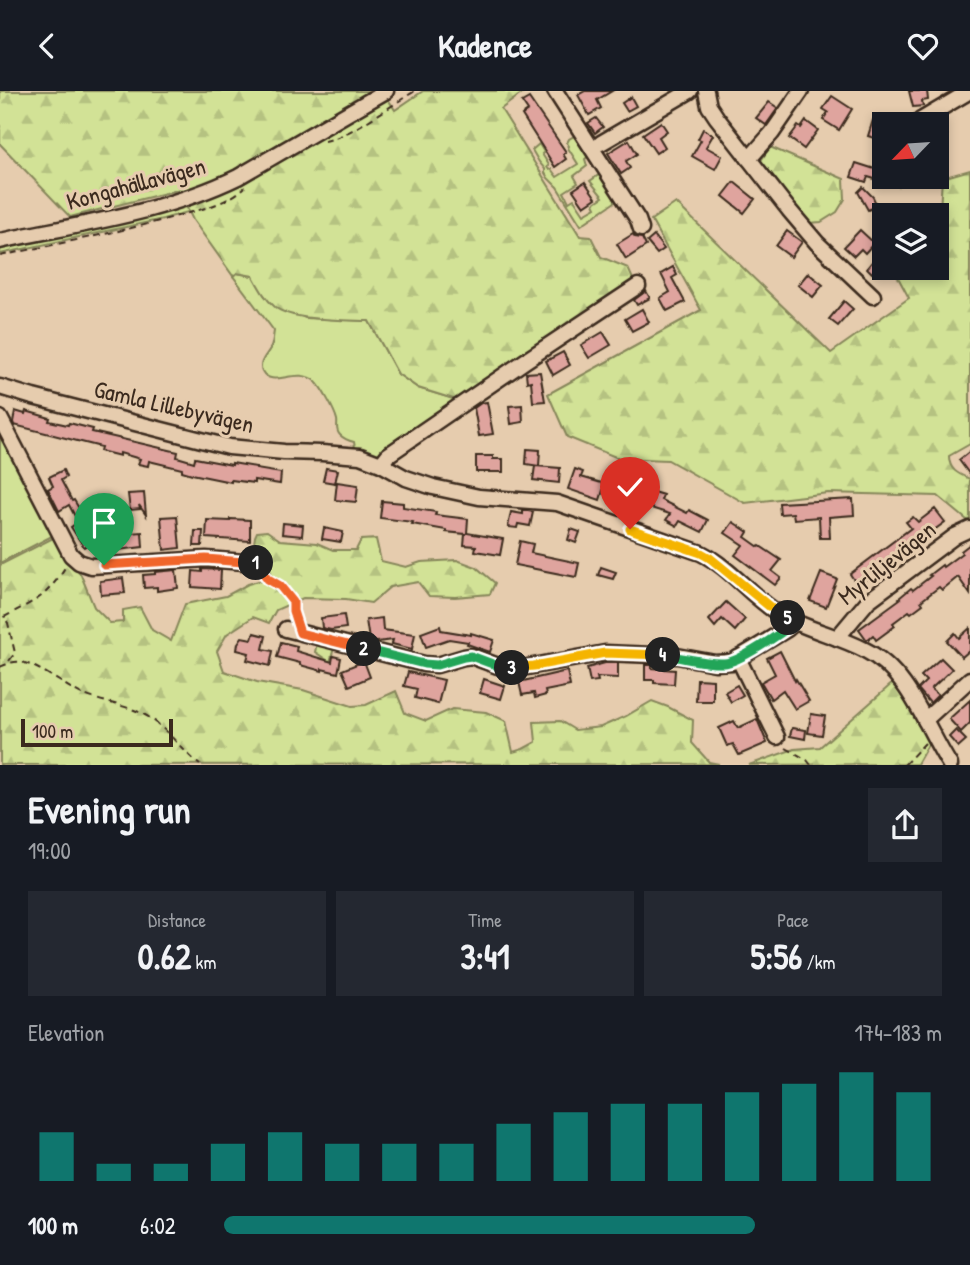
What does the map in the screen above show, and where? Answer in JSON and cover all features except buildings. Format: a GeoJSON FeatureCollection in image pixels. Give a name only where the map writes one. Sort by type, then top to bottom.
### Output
{"type":"FeatureCollection","features":[{"type":"Feature","properties":{"kind":"street","name":"Kongahällavägen"},"geometry":{"type":"LineString","coordinates":[[0,241],[159,206],[219,186],[386,91]]}},
{"type":"Feature","properties":{"kind":"street"},"geometry":{"type":"LineString","coordinates":[[555,91],[638,220],[641,229]]}},
{"type":"Feature","properties":{"kind":"street"},"geometry":{"type":"LineString","coordinates":[[601,143],[690,91]]}},
{"type":"Feature","properties":{"kind":"street"},"geometry":{"type":"LineString","coordinates":[[706,91],[709,106],[717,118],[789,211],[817,243],[873,296]]}},
{"type":"Feature","properties":{"kind":"street"},"geometry":{"type":"LineString","coordinates":[[749,159],[772,133],[801,91]]}},
{"type":"Feature","properties":{"kind":"street"},"geometry":{"type":"LineString","coordinates":[[935,112],[970,91]]}},
{"type":"Feature","properties":{"kind":"street"},"geometry":{"type":"LineString","coordinates":[[381,464],[398,448],[638,286]]}},
{"type":"Feature","properties":{"kind":"street","name":"Gamla Lillebyvägen"},"geometry":{"type":"LineString","coordinates":[[0,387],[229,447],[360,456],[416,482],[479,497],[557,503],[701,553],[770,607],[795,622],[865,650],[890,667],[905,687],[950,765]]}},
{"type":"Feature","properties":{"kind":"street"},"geometry":{"type":"LineString","coordinates":[[0,418],[71,555],[79,562],[91,566],[206,559],[257,563]]}},
{"type":"Feature","properties":{"kind":"street","name":"Myrliljevägen"},"geometry":{"type":"LineString","coordinates":[[837,638],[876,594],[955,536],[970,529]]}},
{"type":"Feature","properties":{"kind":"street"},"geometry":{"type":"LineString","coordinates":[[293,631],[424,664],[437,665],[471,656],[498,666],[522,668],[605,653],[677,656],[727,663],[795,622]]}},
{"type":"Feature","properties":{"kind":"street"},"geometry":{"type":"LineString","coordinates":[[738,658],[777,737]]}},
{"type":"Feature","properties":{"kind":"street"},"geometry":{"type":"LineString","coordinates":[[925,720],[970,678]]}},
{"type":"Feature","properties":{"kind":"path"},"geometry":{"type":"LineString","coordinates":[[8,663],[15,653],[4,617],[46,593],[71,555]]}},
{"type":"Feature","properties":{"kind":"path"},"geometry":{"type":"LineString","coordinates":[[257,563],[268,579],[280,586],[293,602],[293,631]]}},
{"type":"Feature","properties":{"kind":"path"},"geometry":{"type":"LineString","coordinates":[[0,667],[19,661],[84,695],[152,719],[200,765]]}},
{"type":"Feature","properties":{"kind":"path"},"geometry":{"type":"LineString","coordinates":[[777,737],[781,745],[811,765]]}},
{"type":"Feature","properties":{"kind":"path"},"geometry":{"type":"LineString","coordinates":[[904,765],[922,745],[934,738]]}},
{"type":"Feature","properties":{"kind":"green space"},"geometry":{"type":"Polygon","coordinates":[[[0,91],[383,91],[395,110],[423,91],[525,91],[501,109],[580,236],[591,237],[601,257],[628,268],[635,284],[460,401],[418,388],[398,374],[369,321],[319,319],[283,312],[262,293],[253,276],[237,273],[233,276],[193,220],[178,190],[70,217],[0,144],[0,91]]]}},
{"type":"Feature","properties":{"kind":"green space"},"geometry":{"type":"Polygon","coordinates":[[[576,135],[590,155],[585,159],[587,166],[574,176],[578,183],[564,192],[569,202],[574,199],[584,214],[596,207],[594,203],[603,197],[590,181],[603,172],[618,200],[581,225],[532,150],[539,144],[549,165],[547,167],[557,177],[578,164],[567,143],[576,135]]]}},
{"type":"Feature","properties":{"kind":"green space"},"geometry":{"type":"Polygon","coordinates":[[[770,147],[844,179],[845,199],[837,212],[821,222],[809,223],[760,162],[770,147]]]}},
{"type":"Feature","properties":{"kind":"green space"},"geometry":{"type":"Polygon","coordinates":[[[970,170],[970,444],[949,456],[955,471],[970,479],[970,520],[938,496],[828,493],[745,503],[668,460],[618,458],[567,437],[548,394],[701,310],[651,220],[676,203],[831,353],[909,298],[899,280],[949,280],[949,203],[940,203],[941,189],[949,189],[949,176],[970,170]]]}},
{"type":"Feature","properties":{"kind":"green space"},"geometry":{"type":"Polygon","coordinates":[[[203,199],[195,210],[163,219],[0,254],[0,246],[203,199]]]}},
{"type":"Feature","properties":{"kind":"green space"},"geometry":{"type":"Polygon","coordinates":[[[236,273],[253,276],[265,296],[305,318],[369,321],[398,374],[418,388],[460,401],[379,455],[355,448],[354,442],[338,433],[334,411],[316,382],[301,376],[272,378],[262,371],[262,362],[271,347],[274,331],[233,276],[236,273]]]}},
{"type":"Feature","properties":{"kind":"green space"},"geometry":{"type":"Polygon","coordinates":[[[0,429],[54,535],[0,563],[0,429]]]}},
{"type":"Feature","properties":{"kind":"green space"},"geometry":{"type":"Polygon","coordinates":[[[267,531],[280,540],[317,543],[333,550],[356,550],[361,540],[376,539],[381,561],[406,567],[421,562],[457,560],[476,567],[495,583],[490,594],[455,597],[429,596],[418,582],[390,587],[371,603],[346,599],[303,598],[276,610],[269,623],[253,617],[227,634],[217,651],[224,671],[257,682],[303,690],[352,706],[366,705],[396,691],[405,713],[426,721],[452,709],[486,712],[506,721],[513,752],[536,742],[534,722],[560,721],[575,730],[601,727],[652,701],[693,720],[692,743],[709,762],[719,764],[0,765],[0,565],[55,537],[81,575],[94,607],[110,623],[123,622],[123,610],[140,607],[152,630],[171,641],[185,604],[226,596],[262,580],[271,572],[254,543],[257,532],[267,531]]]}},
{"type":"Feature","properties":{"kind":"green space"},"geometry":{"type":"Polygon","coordinates":[[[317,643],[334,648],[330,662],[315,652],[317,643]]]}},
{"type":"Feature","properties":{"kind":"green space"},"geometry":{"type":"Polygon","coordinates":[[[895,681],[930,741],[917,764],[749,765],[794,749],[820,747],[895,681]]]}},
{"type":"Feature","properties":{"kind":"route"},"geometry":{"type":"LineString","coordinates":[[104,565],[206,559],[257,563],[268,579],[280,586],[293,602],[300,633],[424,664],[437,665],[471,656],[498,666],[522,668],[605,653],[677,656],[727,663],[795,622],[770,607],[710,558],[630,529]]}}]}
